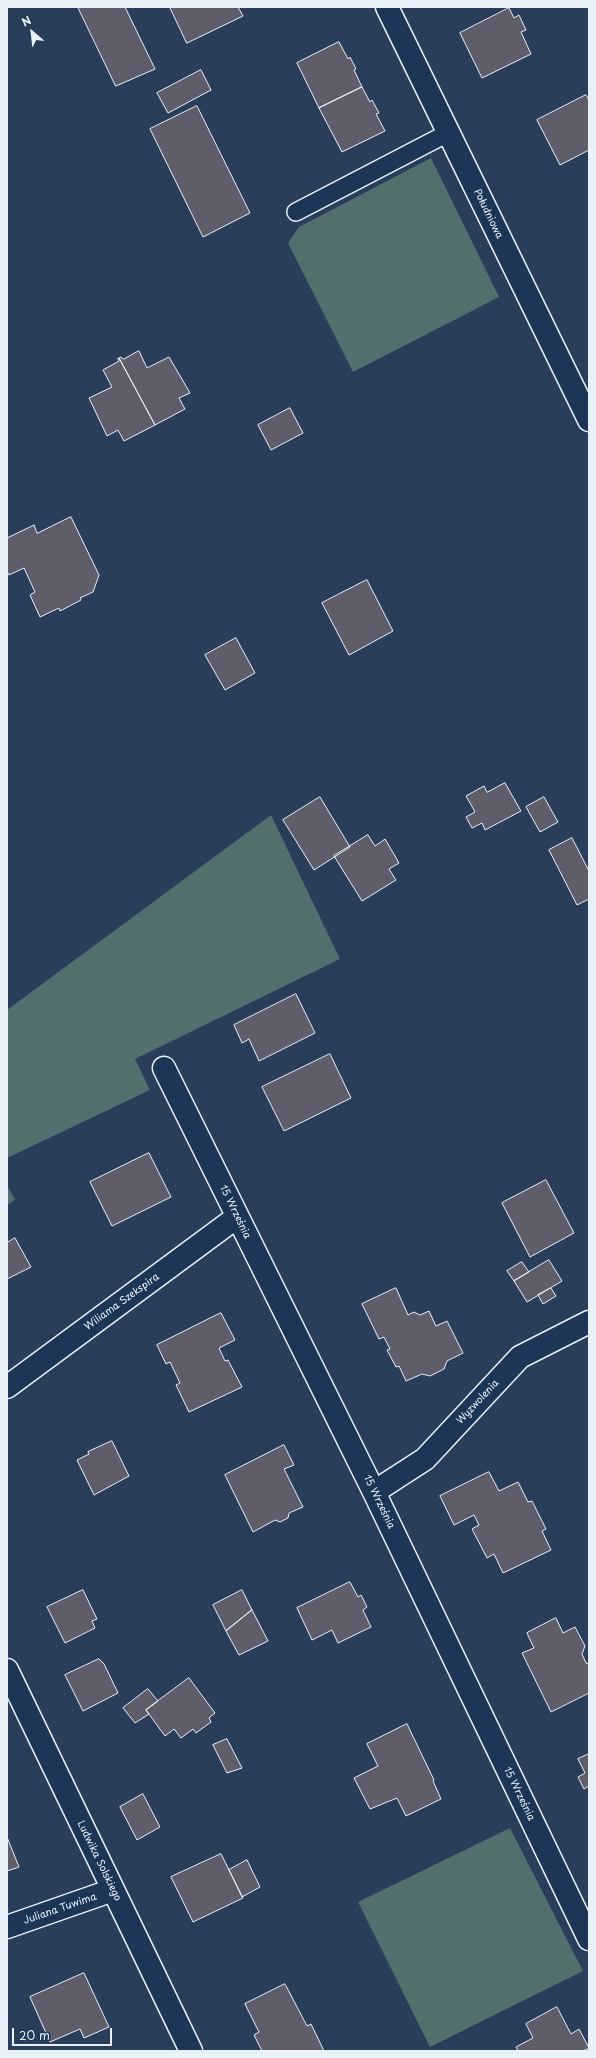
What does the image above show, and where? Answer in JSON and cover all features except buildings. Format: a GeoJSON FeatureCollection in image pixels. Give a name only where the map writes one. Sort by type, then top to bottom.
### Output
{"type":"FeatureCollection","features":[{"type":"Feature","properties":{"kind":"street","name":"Południowa"},"geometry":{"type":"LineString","coordinates":[[387,7],[589,420]]}},
{"type":"Feature","properties":{"kind":"street","name":"15 Września"},"geometry":{"type":"LineString","coordinates":[[164,1068],[374,1492],[589,1939]]}},
{"type":"Feature","properties":{"kind":"street","name":"Wiliama Szekspira"},"geometry":{"type":"LineString","coordinates":[[7,1387],[237,1217]]}},
{"type":"Feature","properties":{"kind":"street","name":"Wyzwolenia"},"geometry":{"type":"LineString","coordinates":[[374,1492],[426,1459],[520,1357],[589,1322]]}},
{"type":"Feature","properties":{"kind":"street","name":"Ludwika Solskiego"},"geometry":{"type":"LineString","coordinates":[[7,1670],[191,2051]]}},
{"type":"Feature","properties":{"kind":"street","name":"Juliana Tuwima"},"geometry":{"type":"LineString","coordinates":[[7,1927],[113,1890]]}},
{"type":"Feature","properties":{"kind":"lane"},"geometry":{"type":"LineString","coordinates":[[296,212],[448,133]]}},
{"type":"Feature","properties":{"kind":"green space"},"geometry":{"type":"Polygon","coordinates":[[[431,158],[499,297],[353,372],[288,243],[299,227],[431,158]]]}},
{"type":"Feature","properties":{"kind":"green space"},"geometry":{"type":"Polygon","coordinates":[[[271,815],[340,959],[135,1059],[150,1090],[7,1158],[7,1010],[271,815]]]}},
{"type":"Feature","properties":{"kind":"green space"},"geometry":{"type":"Polygon","coordinates":[[[7,1185],[15,1200],[7,1205],[7,1185]]]}},
{"type":"Feature","properties":{"kind":"green space"},"geometry":{"type":"Polygon","coordinates":[[[510,1828],[583,1971],[430,2047],[358,1902],[510,1828]]]}}]}
